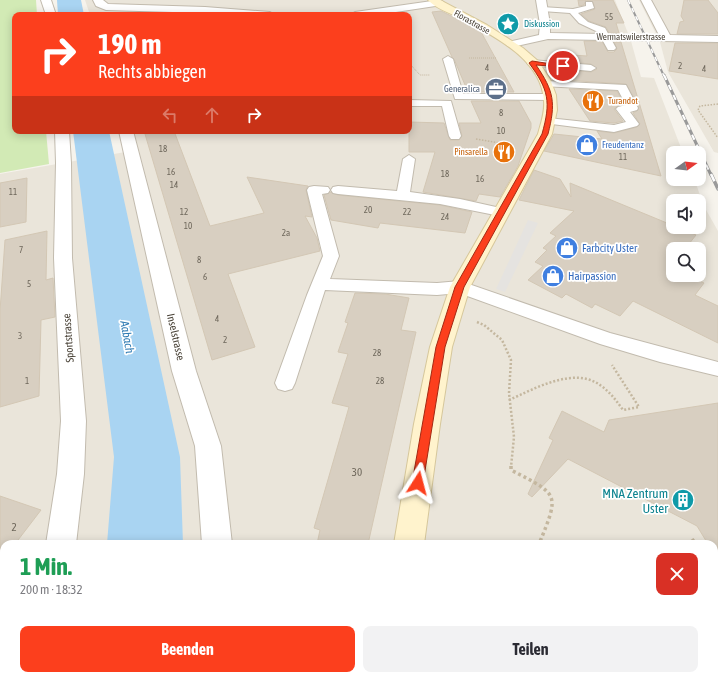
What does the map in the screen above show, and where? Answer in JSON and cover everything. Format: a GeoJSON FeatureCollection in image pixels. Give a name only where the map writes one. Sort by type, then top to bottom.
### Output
{"type":"FeatureCollection","features":[{"type":"Feature","properties":{"kind":"main road","name":"Florastrasse"},"geometry":{"type":"LineString","coordinates":[[410,540],[426,431],[441,347],[460,287],[500,212],[545,134],[551,112],[550,97],[546,84],[532,63],[512,44],[436,2]]}},
{"type":"Feature","properties":{"kind":"street"},"geometry":{"type":"LineString","coordinates":[[646,0],[666,37]]}},
{"type":"Feature","properties":{"kind":"street"},"geometry":{"type":"LineString","coordinates":[[374,12],[436,2]]}},
{"type":"Feature","properties":{"kind":"street"},"geometry":{"type":"LineString","coordinates":[[541,5],[545,36]]}},
{"type":"Feature","properties":{"kind":"street"},"geometry":{"type":"LineString","coordinates":[[99,7],[232,12]]}},
{"type":"Feature","properties":{"kind":"street","name":"Wermatswilerstrasse"},"geometry":{"type":"LineString","coordinates":[[512,44],[536,40],[545,36],[718,39]]}},
{"type":"Feature","properties":{"kind":"street","name":"Sportstrasse"},"geometry":{"type":"LineString","coordinates":[[62,134],[64,154],[63,258],[73,403],[72,471],[68,509],[62,540]]}},
{"type":"Feature","properties":{"kind":"street","name":"Inselstrasse"},"geometry":{"type":"LineString","coordinates":[[127,134],[184,371],[208,446],[217,540]]}},
{"type":"Feature","properties":{"kind":"lane"},"geometry":{"type":"LineString","coordinates":[[541,5],[573,11],[590,8],[589,4]]}},
{"type":"Feature","properties":{"kind":"lane"},"geometry":{"type":"LineString","coordinates":[[573,11],[579,20],[602,30],[611,48]]}},
{"type":"Feature","properties":{"kind":"lane"},"geometry":{"type":"LineString","coordinates":[[448,59],[459,97],[550,97]]}},
{"type":"Feature","properties":{"kind":"lane"},"geometry":{"type":"LineString","coordinates":[[532,63],[591,68]]}},
{"type":"Feature","properties":{"kind":"lane"},"geometry":{"type":"LineString","coordinates":[[546,84],[622,87],[633,108],[622,109],[633,124],[614,129],[548,122]]}},
{"type":"Feature","properties":{"kind":"lane"},"geometry":{"type":"LineString","coordinates":[[412,103],[447,103],[455,136]]}},
{"type":"Feature","properties":{"kind":"lane"},"geometry":{"type":"LineString","coordinates":[[403,194],[408,159]]}},
{"type":"Feature","properties":{"kind":"lane"},"geometry":{"type":"LineString","coordinates":[[285,383],[331,256],[314,190],[403,194],[460,202],[500,212]]}},
{"type":"Feature","properties":{"kind":"lane"},"geometry":{"type":"LineString","coordinates":[[320,284],[437,289],[460,287],[612,340],[660,355],[718,369]]}},
{"type":"Feature","properties":{"kind":"path"},"geometry":{"type":"LineString","coordinates":[[448,59],[503,58]]}},
{"type":"Feature","properties":{"kind":"path"},"geometry":{"type":"LineString","coordinates":[[718,104],[700,106],[698,110],[718,138]]}},
{"type":"Feature","properties":{"kind":"path"},"geometry":{"type":"LineString","coordinates":[[455,136],[516,146]]}},
{"type":"Feature","properties":{"kind":"path"},"geometry":{"type":"LineString","coordinates":[[480,294],[472,321],[484,325],[493,332],[502,340],[508,351],[511,371],[509,400],[513,419],[511,470],[550,491],[554,500],[554,507],[541,540]]}},
{"type":"Feature","properties":{"kind":"path"},"geometry":{"type":"LineString","coordinates":[[509,400],[556,381],[580,378],[600,383],[609,390],[623,410],[638,407],[607,358],[612,340]]}},
{"type":"Feature","properties":{"kind":"shaded area"},"geometry":{"type":"Polygon","coordinates":[[[85,0],[615,0],[631,41],[641,77],[654,78],[680,146],[666,146],[666,186],[697,186],[700,194],[666,194],[666,234],[706,234],[706,210],[718,231],[718,540],[0,540],[0,174],[131,151],[127,134],[412,134],[412,12],[89,12],[85,0]]]}},
{"type":"Feature","properties":{"kind":"shaded area"},"geometry":{"type":"Polygon","coordinates":[[[639,0],[718,0],[718,153],[714,152],[668,72],[660,42],[639,0]]]}},
{"type":"Feature","properties":{"kind":"shaded area"},"geometry":{"type":"Polygon","coordinates":[[[528,220],[538,223],[505,292],[496,289],[528,220]]]}},
{"type":"Feature","properties":{"kind":"green space"},"geometry":{"type":"Polygon","coordinates":[[[0,0],[36,0],[37,12],[12,12],[12,134],[46,134],[49,164],[0,173],[0,0]]]}},
{"type":"Feature","properties":{"kind":"building"},"geometry":{"type":"Polygon","coordinates":[[[578,0],[586,0],[584,5],[579,6],[578,0]]]}},
{"type":"Feature","properties":{"kind":"building"},"geometry":{"type":"Polygon","coordinates":[[[586,0],[613,0],[624,23],[616,23],[619,33],[609,33],[606,27],[589,21],[581,14],[595,9],[593,2],[586,0]]]}},
{"type":"Feature","properties":{"kind":"building"},"geometry":{"type":"Polygon","coordinates":[[[684,0],[708,0],[718,13],[718,34],[677,34],[680,22],[684,21],[681,16],[684,0]]]}},
{"type":"Feature","properties":{"kind":"building"},"geometry":{"type":"Polygon","coordinates":[[[441,11],[480,30],[514,92],[468,92],[432,12],[441,11]]]}},
{"type":"Feature","properties":{"kind":"building"},"geometry":{"type":"Polygon","coordinates":[[[584,41],[602,41],[608,52],[614,52],[617,49],[614,42],[621,42],[661,176],[544,151],[554,134],[602,139],[597,131],[614,133],[637,127],[640,124],[633,113],[637,111],[639,107],[626,84],[564,80],[559,69],[591,72],[597,69],[591,64],[558,61],[557,54],[587,56],[584,41]]]}},
{"type":"Feature","properties":{"kind":"building"},"geometry":{"type":"Polygon","coordinates":[[[675,43],[718,43],[718,79],[669,71],[675,43]]]}},
{"type":"Feature","properties":{"kind":"building"},"geometry":{"type":"Polygon","coordinates":[[[569,89],[617,91],[624,104],[614,109],[623,121],[614,123],[590,121],[569,89]]]}},
{"type":"Feature","properties":{"kind":"building"},"geometry":{"type":"Polygon","coordinates":[[[471,101],[519,101],[531,123],[531,128],[518,166],[500,197],[479,194],[476,201],[423,192],[435,152],[409,152],[409,134],[412,134],[412,122],[444,123],[450,140],[459,140],[462,136],[459,123],[481,123],[471,101]]]}},
{"type":"Feature","properties":{"kind":"building"},"geometry":{"type":"Polygon","coordinates":[[[145,134],[175,134],[210,226],[264,213],[247,177],[308,186],[306,190],[312,217],[305,216],[317,238],[320,251],[228,274],[255,347],[212,360],[145,134]]]}},
{"type":"Feature","properties":{"kind":"building"},"geometry":{"type":"Polygon","coordinates":[[[534,170],[560,179],[571,197],[570,183],[666,223],[666,234],[696,235],[690,242],[666,242],[666,282],[704,283],[695,295],[718,306],[718,343],[633,301],[620,316],[595,304],[592,308],[566,294],[562,298],[528,280],[543,266],[535,262],[547,250],[543,248],[556,236],[550,233],[574,211],[519,200],[534,170]]]}},
{"type":"Feature","properties":{"kind":"building"},"geometry":{"type":"Polygon","coordinates":[[[27,178],[26,222],[0,227],[0,183],[27,178]]]}},
{"type":"Feature","properties":{"kind":"building"},"geometry":{"type":"Polygon","coordinates":[[[330,192],[338,195],[440,205],[472,212],[465,233],[380,223],[378,228],[331,220],[324,195],[330,192]]]}},
{"type":"Feature","properties":{"kind":"building"},"geometry":{"type":"Polygon","coordinates":[[[47,231],[46,280],[53,278],[55,317],[41,320],[39,396],[0,407],[0,311],[5,240],[47,231]]]}},
{"type":"Feature","properties":{"kind":"building"},"geometry":{"type":"Polygon","coordinates":[[[355,293],[385,294],[409,298],[401,330],[416,332],[369,540],[318,540],[320,530],[314,528],[349,407],[332,403],[348,354],[338,352],[348,323],[345,322],[355,293]]]}},
{"type":"Feature","properties":{"kind":"building","name":"MNA Zentrum Uster"},"geometry":{"type":"Polygon","coordinates":[[[718,403],[718,540],[706,540],[697,526],[568,459],[532,497],[528,494],[553,440],[549,438],[562,411],[604,432],[609,420],[718,403]]]}},
{"type":"Feature","properties":{"kind":"building"},"geometry":{"type":"Polygon","coordinates":[[[0,496],[41,510],[18,540],[0,540],[0,496]]]}},
{"type":"Feature","properties":{"kind":"waterway","name":"Aabach"},"geometry":{"type":"LineString","coordinates":[[69,0],[71,12]]}},
{"type":"Feature","properties":{"kind":"waterway","name":"Aabach"},"geometry":{"type":"LineString","coordinates":[[92,134],[147,457],[145,540]]}},
{"type":"Feature","properties":{"kind":"railway"},"geometry":{"type":"LineString","coordinates":[[628,0],[664,76]]}},
{"type":"Feature","properties":{"kind":"railway"},"geometry":{"type":"LineString","coordinates":[[664,75],[711,175]]}},
{"type":"Feature","properties":{"kind":"railway"},"geometry":{"type":"LineString","coordinates":[[711,174],[718,189]]}},
{"type":"Feature","properties":{"kind":"place","name":"Diskussion"},"geometry":{"type":"Point","coordinates":[508,24]}},
{"type":"Feature","properties":{"kind":"place","name":"Generalica"},"geometry":{"type":"Point","coordinates":[496,89]}},
{"type":"Feature","properties":{"kind":"place","name":"Turandot"},"geometry":{"type":"Point","coordinates":[593,101]}},
{"type":"Feature","properties":{"kind":"place","name":"Freudentanz"},"geometry":{"type":"Point","coordinates":[587,145]}},
{"type":"Feature","properties":{"kind":"place","name":"Pinsarella"},"geometry":{"type":"Point","coordinates":[504,152]}},
{"type":"Feature","properties":{"kind":"place","name":"Farbcity Uster"},"geometry":{"type":"Point","coordinates":[567,248]}},
{"type":"Feature","properties":{"kind":"place","name":"Hairpassion"},"geometry":{"type":"Point","coordinates":[553,276]}},
{"type":"Feature","properties":{"kind":"place","name":"MNA Zentrum Uster"},"geometry":{"type":"Point","coordinates":[683,500]}},
{"type":"Feature","properties":{"kind":"route"},"geometry":{"type":"LineString","coordinates":[[418,483],[441,347],[460,287],[500,212],[545,134],[551,112],[550,95],[544,80],[537,68],[532,63],[563,66]]}}]}
